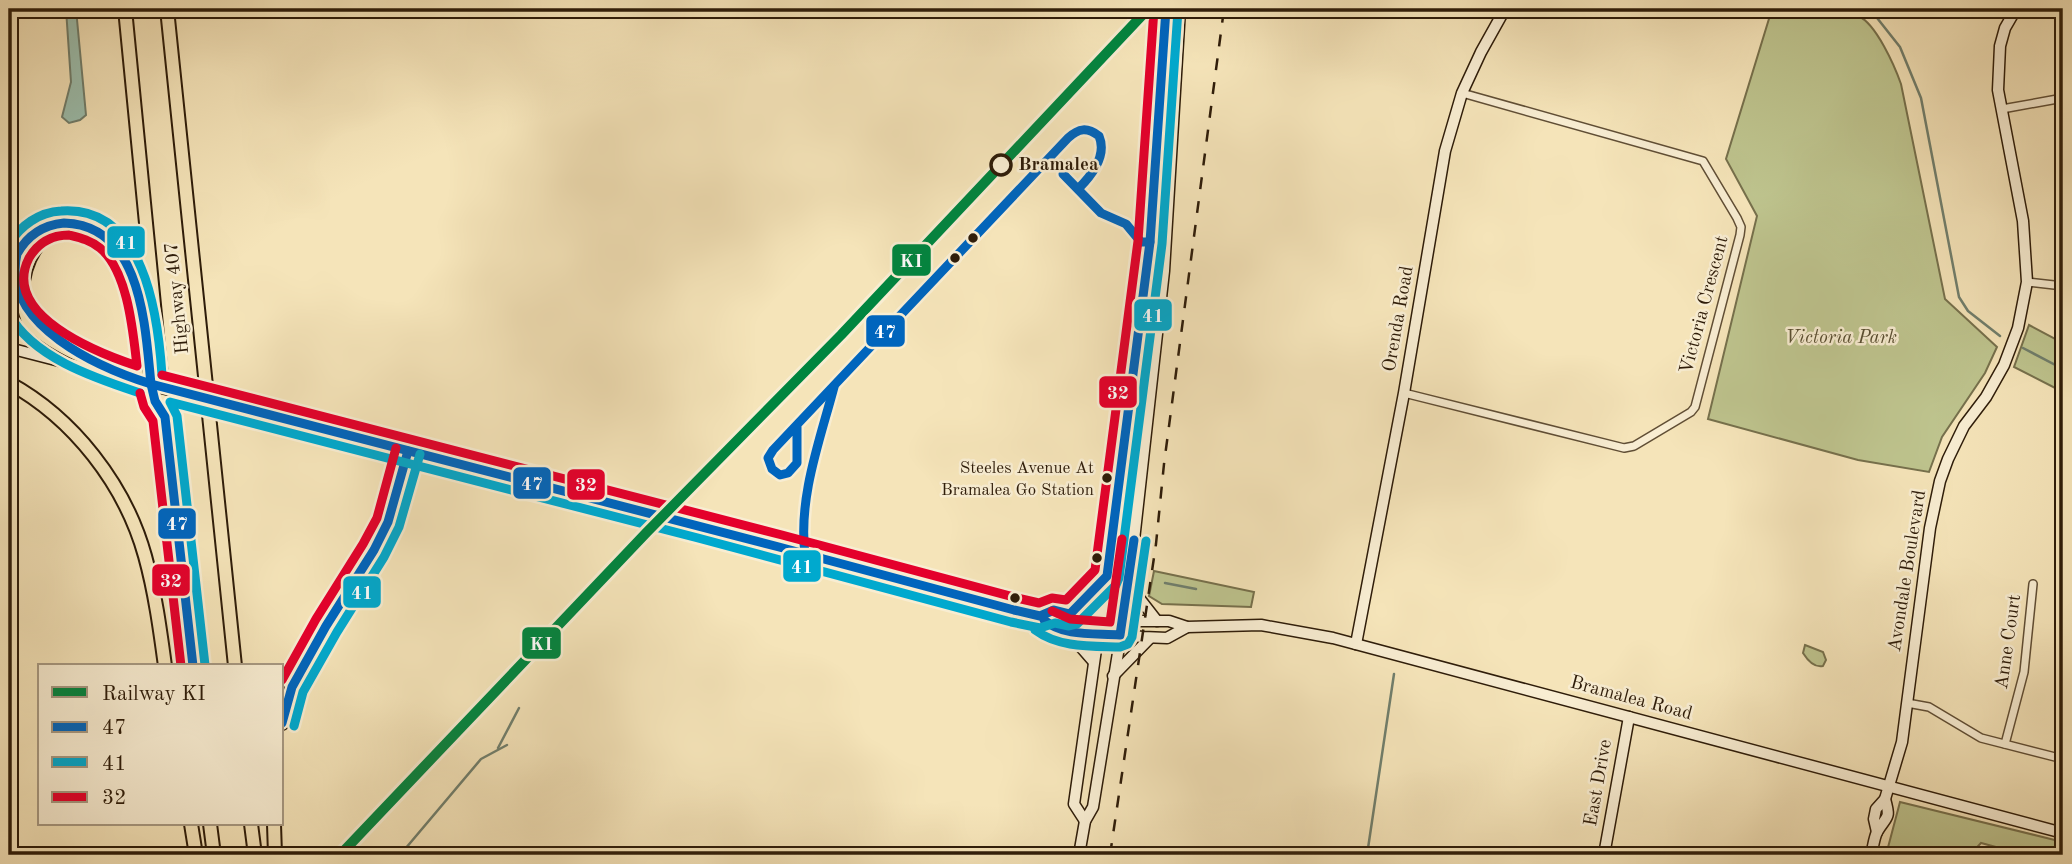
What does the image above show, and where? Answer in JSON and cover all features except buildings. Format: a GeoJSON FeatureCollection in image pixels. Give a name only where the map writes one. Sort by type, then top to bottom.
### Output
{"type":"FeatureCollection","features":[{"type":"Feature","properties":{"kind":"highway","name":"Highway 407"},"geometry":{"type":"LineString","coordinates":[[125,9],[165,417],[193,664]]}},
{"type":"Feature","properties":{"kind":"highway","name":"Highway 407"},"geometry":{"type":"LineString","coordinates":[[167,9],[235,664]]}},
{"type":"Feature","properties":{"kind":"highway"},"geometry":{"type":"LineString","coordinates":[[135,381],[49,338],[20,310],[12,291],[12,267],[23,243],[32,235],[58,223],[78,223],[98,231],[117,249],[128,266],[136,289],[154,399],[165,417]]}},
{"type":"Feature","properties":{"kind":"highway"},"geometry":{"type":"LineString","coordinates":[[9,383],[51,411],[82,442],[106,473],[129,514],[144,554],[157,610],[165,664]]}},
{"type":"Feature","properties":{"kind":"highway"},"geometry":{"type":"LineString","coordinates":[[284,716],[292,687],[388,522],[408,451]]}},
{"type":"Feature","properties":{"kind":"highway"},"geometry":{"type":"LineString","coordinates":[[191,826],[196,855]]}},
{"type":"Feature","properties":{"kind":"highway"},"geometry":{"type":"LineString","coordinates":[[210,826],[214,855]]}},
{"type":"Feature","properties":{"kind":"highway"},"geometry":{"type":"LineString","coordinates":[[251,826],[255,855]]}},
{"type":"Feature","properties":{"kind":"highway"},"geometry":{"type":"LineString","coordinates":[[274,826],[275,850]]}},
{"type":"Feature","properties":{"kind":"main road"},"geometry":{"type":"LineString","coordinates":[[1084,821],[1074,804],[1107,576],[1150,242],[1166,9]]}},
{"type":"Feature","properties":{"kind":"main road"},"geometry":{"type":"LineString","coordinates":[[1079,855],[1084,821],[1093,807],[1129,585],[1167,243],[1180,9]]}},
{"type":"Feature","properties":{"kind":"main road","name":"Orenda Road"},"geometry":{"type":"LineString","coordinates":[[1356,644],[1404,393],[1445,151],[1462,93],[1505,9]]}},
{"type":"Feature","properties":{"kind":"main road","name":"Avondale Boulevard"},"geometry":{"type":"LineString","coordinates":[[1871,855],[1877,832],[1886,822],[1889,812],[1885,799],[1902,742],[1930,528],[1940,481],[1964,426],[1986,397],[2004,365],[2018,328],[2027,282],[2023,221],[1998,90],[2000,46],[2005,28],[2016,9]]}},
{"type":"Feature","properties":{"kind":"main road"},"geometry":{"type":"LineString","coordinates":[[1150,242],[1167,243]]}},
{"type":"Feature","properties":{"kind":"main road","name":"Bramalea Road"},"geometry":{"type":"LineString","coordinates":[[9,348],[1040,615],[1054,610],[1101,618],[1169,621],[1186,627],[1261,625],[1356,644],[2063,833]]}},
{"type":"Feature","properties":{"kind":"main road"},"geometry":{"type":"LineString","coordinates":[[1070,614],[1107,576]]}},
{"type":"Feature","properties":{"kind":"main road"},"geometry":{"type":"LineString","coordinates":[[1129,585],[1157,621]]}},
{"type":"Feature","properties":{"kind":"main road","name":"Bramalea Road"},"geometry":{"type":"LineString","coordinates":[[1040,615],[1049,626],[1066,630],[1150,638],[1167,638],[1186,627]]}},
{"type":"Feature","properties":{"kind":"main road"},"geometry":{"type":"LineString","coordinates":[[1066,630],[1093,661]]}},
{"type":"Feature","properties":{"kind":"main road"},"geometry":{"type":"LineString","coordinates":[[1113,676],[1150,638]]}},
{"type":"Feature","properties":{"kind":"main road","name":"East Drive"},"geometry":{"type":"LineString","coordinates":[[1604,855],[1629,717]]}},
{"type":"Feature","properties":{"kind":"street","name":"Victoria Crescent"},"geometry":{"type":"LineString","coordinates":[[1404,393],[1624,448],[1634,446],[1695,407],[1740,235],[1741,227],[1737,218],[1703,161],[1462,93]]}},
{"type":"Feature","properties":{"kind":"street"},"geometry":{"type":"LineString","coordinates":[[2002,109],[2063,98]]}},
{"type":"Feature","properties":{"kind":"street"},"geometry":{"type":"LineString","coordinates":[[2027,282],[2063,286]]}},
{"type":"Feature","properties":{"kind":"street","name":"Anne Court"},"geometry":{"type":"LineString","coordinates":[[2005,744],[2024,672],[2033,584]]}},
{"type":"Feature","properties":{"kind":"street"},"geometry":{"type":"LineString","coordinates":[[1907,703],[1929,706],[1980,738],[2063,759]]}},
{"type":"Feature","properties":{"kind":"green space","name":"Victoria Park"},"geometry":{"type":"Polygon","coordinates":[[[1772,9],[1838,10],[1865,20],[1878,36],[1901,84],[1945,299],[1997,347],[1985,373],[1942,437],[1929,472],[1858,460],[1708,419],[1757,216],[1726,159],[1772,9]]]}},
{"type":"Feature","properties":{"kind":"green space"},"geometry":{"type":"Polygon","coordinates":[[[2029,325],[2063,343],[2063,392],[2014,367],[2029,325]]]}},
{"type":"Feature","properties":{"kind":"green space"},"geometry":{"type":"Polygon","coordinates":[[[1154,571],[1254,592],[1251,607],[1162,604],[1149,596],[1154,571]]]}},
{"type":"Feature","properties":{"kind":"green space"},"geometry":{"type":"Polygon","coordinates":[[[1805,645],[1823,652],[1826,660],[1823,666],[1814,665],[1807,659],[1803,653],[1805,645]]]}},
{"type":"Feature","properties":{"kind":"green space"},"geometry":{"type":"Polygon","coordinates":[[[1900,802],[2063,842],[2063,855],[2025,855],[1981,843],[1970,855],[1886,855],[1900,802]]]}},
{"type":"Feature","properties":{"kind":"shaded area"},"geometry":{"type":"Polygon","coordinates":[[[66,9],[76,9],[86,115],[69,123],[62,117],[71,82],[66,9]]]}},
{"type":"Feature","properties":{"kind":"waterway"},"geometry":{"type":"LineString","coordinates":[[1870,9],[1900,47],[1921,98],[1959,297],[1968,311],[2000,336]]}},
{"type":"Feature","properties":{"kind":"waterway"},"geometry":{"type":"LineString","coordinates":[[2023,348],[2063,369]]}},
{"type":"Feature","properties":{"kind":"waterway"},"geometry":{"type":"LineString","coordinates":[[1165,583],[1196,589]]}},
{"type":"Feature","properties":{"kind":"waterway"},"geometry":{"type":"LineString","coordinates":[[1367,855],[1394,674]]}},
{"type":"Feature","properties":{"kind":"waterway"},"geometry":{"type":"LineString","coordinates":[[498,748],[519,708]]}},
{"type":"Feature","properties":{"kind":"waterway"},"geometry":{"type":"LineString","coordinates":[[400,855],[481,759],[507,745]]}},
{"type":"Feature","properties":{"kind":"railway"},"geometry":{"type":"LineString","coordinates":[[348,855],[653,534],[845,339],[1156,9]]}},
{"type":"Feature","properties":{"kind":"railway"},"geometry":{"type":"LineString","coordinates":[[1110,855],[1156,544],[1164,464],[1224,9]]}},
{"type":"Feature","properties":{"kind":"rail line","name":"KI"},"geometry":{"type":"LineString","coordinates":[[340,855],[647,532],[841,335],[1148,9]]}},
{"type":"Feature","properties":{"kind":"transit line","name":"32"},"geometry":{"type":"LineString","coordinates":[[162,375],[1017,598],[1039,603],[1052,598],[1066,600],[1095,570],[1138,241],[1154,9]]}},
{"type":"Feature","properties":{"kind":"transit line","name":"47"},"geometry":{"type":"LineString","coordinates":[[151,384],[1014,610],[1040,616],[1054,610],[1070,614],[1107,576],[1150,242],[1166,9]]}},
{"type":"Feature","properties":{"kind":"transit line","name":"41"},"geometry":{"type":"LineString","coordinates":[[205,664],[177,416],[170,402],[1011,622],[1040,628],[1055,623],[1069,626],[1077,624],[1116,585],[1119,578],[1162,244],[1178,10]]}},
{"type":"Feature","properties":{"kind":"transit line","name":"47"},"geometry":{"type":"LineString","coordinates":[[797,425],[797,463],[788,473],[780,475],[772,469],[768,458],[773,450],[1068,138],[1076,132],[1087,130],[1099,136],[1101,150],[1093,171],[1079,188]]}},
{"type":"Feature","properties":{"kind":"transit line","name":"47"},"geometry":{"type":"LineString","coordinates":[[1063,174],[1101,213],[1126,224],[1141,242],[1150,242]]}},
{"type":"Feature","properties":{"kind":"transit line","name":"41"},"geometry":{"type":"LineString","coordinates":[[9,244],[31,221],[53,212],[89,214],[111,226],[128,244],[141,268],[156,323],[162,375]]}},
{"type":"Feature","properties":{"kind":"transit line","name":"47"},"geometry":{"type":"LineString","coordinates":[[64,223],[90,228],[110,241],[124,260],[141,308],[151,384],[83,355],[39,323],[24,303],[16,280],[17,254],[36,232],[64,223]]}},
{"type":"Feature","properties":{"kind":"transit line","name":"32"},"geometry":{"type":"LineString","coordinates":[[69,235],[89,241],[100,248],[117,271],[128,303],[137,366],[100,352],[57,328],[40,314],[28,297],[24,278],[29,258],[46,241],[69,235]]}},
{"type":"Feature","properties":{"kind":"transit line","name":"41"},"geometry":{"type":"LineString","coordinates":[[9,314],[33,343],[49,354],[85,373],[140,393]]}},
{"type":"Feature","properties":{"kind":"transit line","name":"47"},"geometry":{"type":"LineString","coordinates":[[151,384],[155,401],[165,417],[193,664]]}},
{"type":"Feature","properties":{"kind":"transit line","name":"47"},"geometry":{"type":"LineString","coordinates":[[805,554],[807,491],[834,387]]}},
{"type":"Feature","properties":{"kind":"transit line","name":"32"},"geometry":{"type":"LineString","coordinates":[[140,393],[144,407],[153,421],[181,664]]}},
{"type":"Feature","properties":{"kind":"transit line","name":"32"},"geometry":{"type":"LineString","coordinates":[[284,676],[377,518],[396,448]]}},
{"type":"Feature","properties":{"kind":"transit line","name":"47"},"geometry":{"type":"LineString","coordinates":[[284,716],[292,687],[388,522],[408,451]]}},
{"type":"Feature","properties":{"kind":"transit line","name":"41"},"geometry":{"type":"LineString","coordinates":[[294,726],[303,692],[384,557],[399,527],[420,454]]}},
{"type":"Feature","properties":{"kind":"transit line","name":"32"},"geometry":{"type":"LineString","coordinates":[[1052,611],[1070,619],[1110,622],[1122,539]]}},
{"type":"Feature","properties":{"kind":"transit line","name":"47"},"geometry":{"type":"LineString","coordinates":[[1044,620],[1070,632],[1120,635],[1134,540]]}},
{"type":"Feature","properties":{"kind":"transit line","name":"41"},"geometry":{"type":"LineString","coordinates":[[1035,630],[1054,640],[1076,645],[1120,647],[1128,644],[1132,637],[1146,541]]}},
{"type":"Feature","properties":{"kind":"place","name":"Bramalea"},"geometry":{"type":"Point","coordinates":[1001,165]}},
{"type":"Feature","properties":{"kind":"place","name":"Steeles Avenue At Bramalea Go Station"},"geometry":{"type":"Point","coordinates":[1107,478]}}]}
